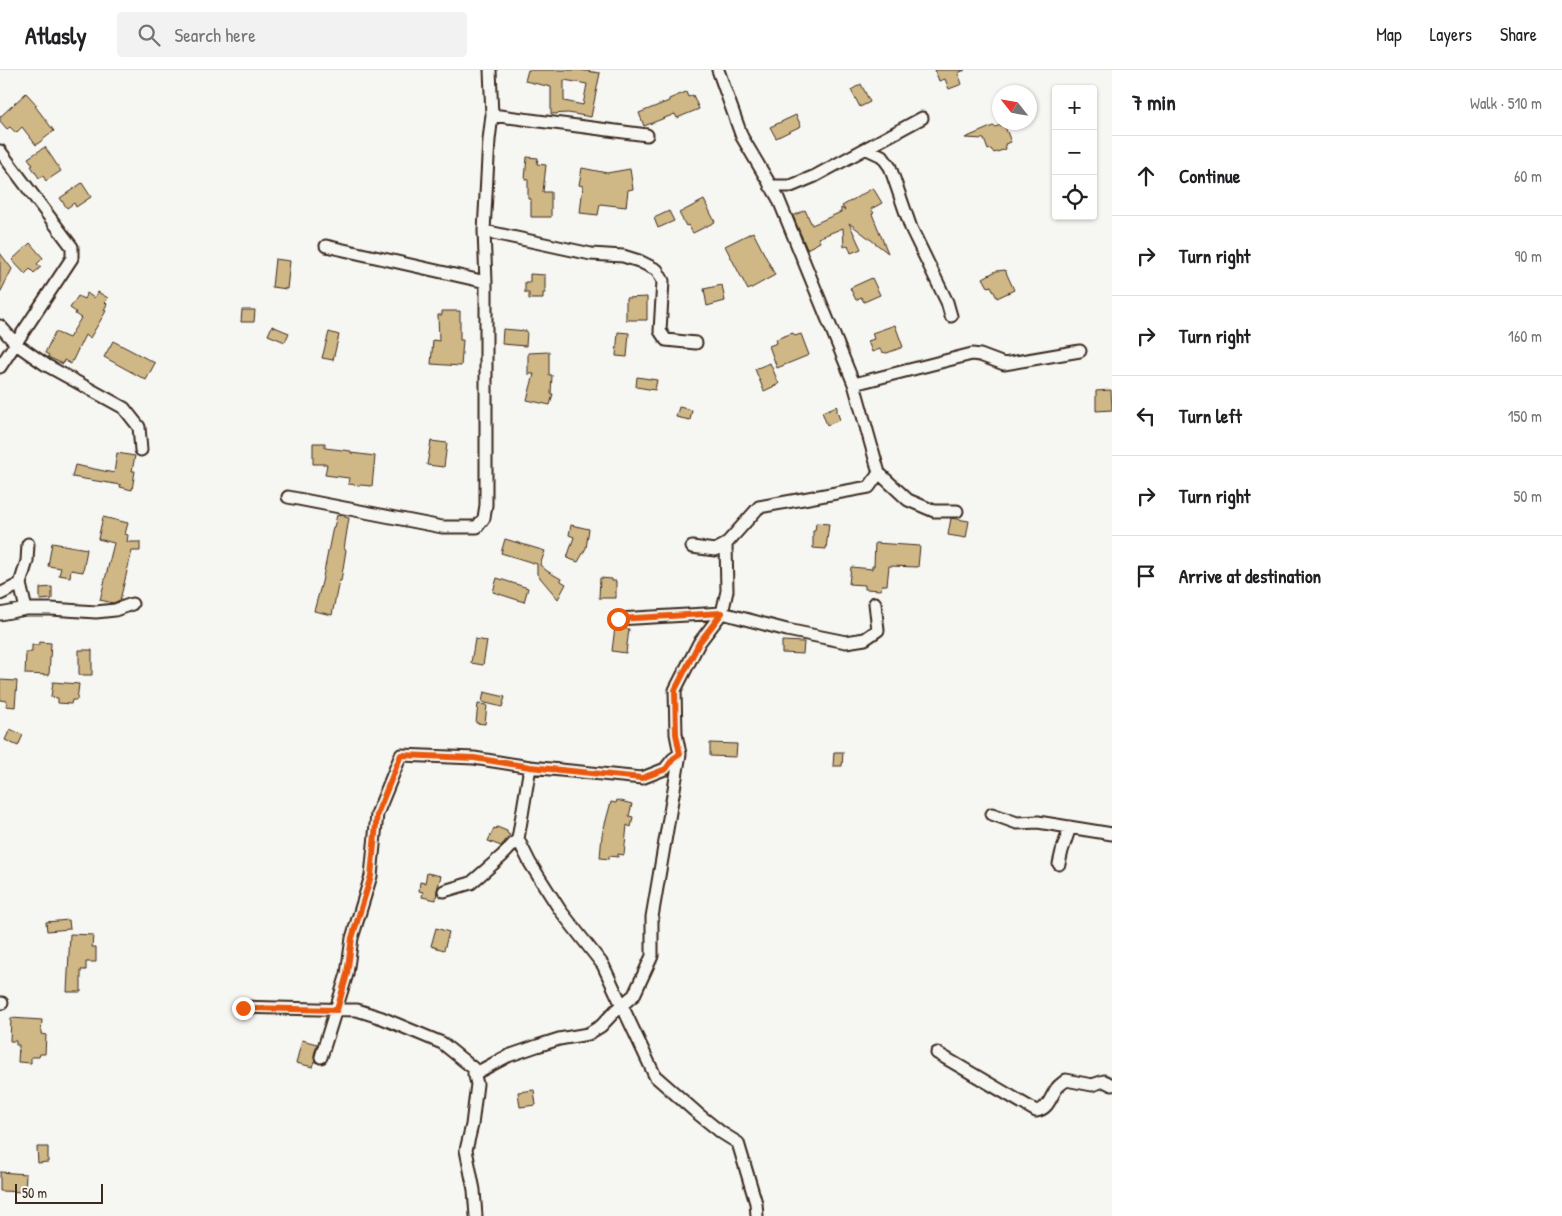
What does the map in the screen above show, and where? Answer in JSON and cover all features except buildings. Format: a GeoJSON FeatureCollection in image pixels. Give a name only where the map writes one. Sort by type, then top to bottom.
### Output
{"type":"FeatureCollection","features":[{"type":"Feature","properties":{"kind":"street"},"geometry":{"type":"LineString","coordinates":[[288,497],[442,527],[477,527],[484,518],[486,505],[486,282],[484,231],[488,140],[492,115],[490,70]]}},
{"type":"Feature","properties":{"kind":"street"},"geometry":{"type":"LineString","coordinates":[[718,70],[742,137],[778,198],[854,384],[879,473],[908,500],[934,510],[957,511]]}},
{"type":"Feature","properties":{"kind":"street"},"geometry":{"type":"LineString","coordinates":[[492,115],[647,135]]}},
{"type":"Feature","properties":{"kind":"street"},"geometry":{"type":"LineString","coordinates":[[770,186],[791,186],[815,176],[922,118]]}},
{"type":"Feature","properties":{"kind":"street"},"geometry":{"type":"LineString","coordinates":[[867,149],[882,156],[890,166],[911,228],[947,302],[951,316]]}},
{"type":"Feature","properties":{"kind":"street"},"geometry":{"type":"LineString","coordinates":[[0,151],[72,247],[72,258],[0,367]]}},
{"type":"Feature","properties":{"kind":"street"},"geometry":{"type":"LineString","coordinates":[[484,231],[591,254],[623,256],[640,261],[657,270],[663,282],[660,331],[666,340],[696,343]]}},
{"type":"Feature","properties":{"kind":"street"},"geometry":{"type":"LineString","coordinates":[[326,246],[486,282]]}},
{"type":"Feature","properties":{"kind":"street"},"geometry":{"type":"LineString","coordinates":[[0,326],[16,344],[46,365],[124,408],[139,427],[141,450]]}},
{"type":"Feature","properties":{"kind":"street"},"geometry":{"type":"LineString","coordinates":[[854,384],[972,354],[1004,364],[1080,351]]}},
{"type":"Feature","properties":{"kind":"street"},"geometry":{"type":"LineString","coordinates":[[692,547],[715,550],[726,544],[759,507],[870,487],[879,473]]}},
{"type":"Feature","properties":{"kind":"street"},"geometry":{"type":"LineString","coordinates":[[26,609],[20,584],[28,561],[28,544]]}},
{"type":"Feature","properties":{"kind":"street"},"geometry":{"type":"LineString","coordinates":[[474,1074],[508,1056],[559,1039],[588,1034],[601,1026],[621,1005],[634,995],[652,956],[652,917],[680,754],[676,734],[675,690],[699,643],[722,613],[727,591],[726,544]]}},
{"type":"Feature","properties":{"kind":"street"},"geometry":{"type":"LineString","coordinates":[[0,594],[20,584]]}},
{"type":"Feature","properties":{"kind":"street"},"geometry":{"type":"LineString","coordinates":[[0,614],[26,609],[96,612],[115,610],[132,604]]}},
{"type":"Feature","properties":{"kind":"street"},"geometry":{"type":"LineString","coordinates":[[618,619],[722,613],[787,630],[846,642],[865,639],[878,630],[875,604]]}},
{"type":"Feature","properties":{"kind":"street"},"geometry":{"type":"LineString","coordinates":[[321,1057],[347,974],[352,938],[371,876],[377,814],[401,755],[474,758],[530,767],[642,778],[666,769],[673,759],[680,754]]}},
{"type":"Feature","properties":{"kind":"street"},"geometry":{"type":"LineString","coordinates":[[444,891],[471,883],[518,839],[530,767]]}},
{"type":"Feature","properties":{"kind":"street"},"geometry":{"type":"LineString","coordinates":[[992,814],[1017,823],[1038,822],[1112,834]]}},
{"type":"Feature","properties":{"kind":"street"},"geometry":{"type":"LineString","coordinates":[[1059,864],[1070,827]]}},
{"type":"Feature","properties":{"kind":"street"},"geometry":{"type":"LineString","coordinates":[[518,839],[530,864],[560,910],[602,965],[655,1076],[722,1133],[738,1143],[756,1203],[757,1216]]}},
{"type":"Feature","properties":{"kind":"street"},"geometry":{"type":"LineString","coordinates":[[243,1008],[356,1010],[373,1015],[442,1044],[473,1068],[477,1084],[472,1125],[466,1150],[474,1190],[476,1216]]}},
{"type":"Feature","properties":{"kind":"street"},"geometry":{"type":"LineString","coordinates":[[937,1053],[1036,1111],[1043,1110],[1047,1106],[1058,1087],[1066,1080],[1092,1085],[1104,1081],[1112,1085]]}},
{"type":"Feature","properties":{"kind":"route"},"geometry":{"type":"LineString","coordinates":[[243,1008],[337,1010],[347,974],[352,938],[371,876],[377,814],[401,755],[474,758],[530,767],[642,778],[666,769],[673,759],[680,754],[676,734],[675,690],[699,643],[722,613],[618,619]]}}]}
